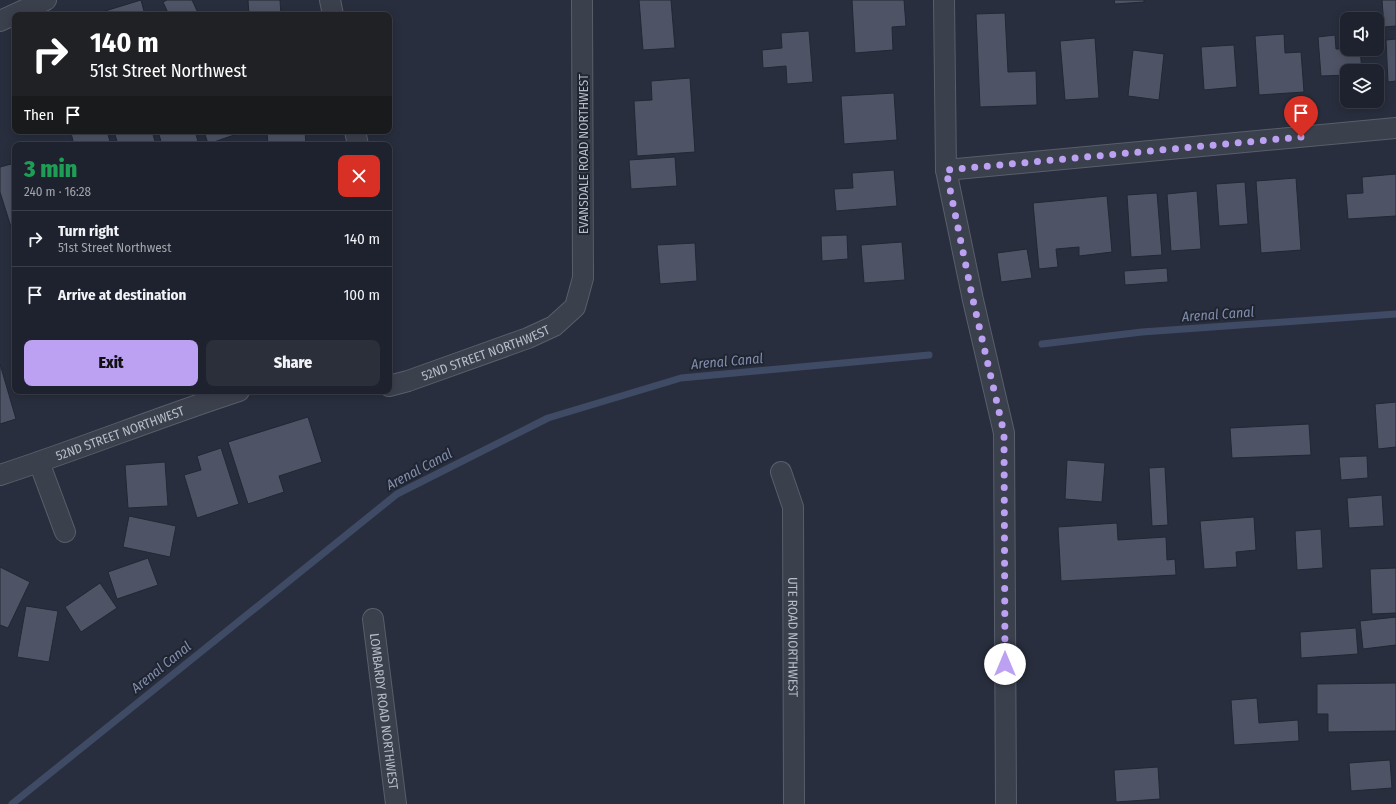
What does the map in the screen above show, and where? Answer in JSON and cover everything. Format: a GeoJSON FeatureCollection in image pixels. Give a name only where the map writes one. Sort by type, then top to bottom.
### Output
{"type":"FeatureCollection","features":[{"type":"Feature","properties":{"kind":"street"},"geometry":{"type":"LineString","coordinates":[[20,12],[46,0]]}},
{"type":"Feature","properties":{"kind":"street"},"geometry":{"type":"LineString","coordinates":[[330,0],[332,12]]}},
{"type":"Feature","properties":{"kind":"street","name":"EVANSDALE ROAD NORTHWEST"},"geometry":{"type":"LineString","coordinates":[[575,307],[583,278],[582,0]]}},
{"type":"Feature","properties":{"kind":"street"},"geometry":{"type":"LineString","coordinates":[[944,0],[946,170],[973,300],[1004,433],[1006,804]]}},
{"type":"Feature","properties":{"kind":"street"},"geometry":{"type":"LineString","coordinates":[[0,21],[12,16]]}},
{"type":"Feature","properties":{"kind":"street"},"geometry":{"type":"LineString","coordinates":[[946,170],[1396,128]]}},
{"type":"Feature","properties":{"kind":"street","name":"52ND STREET NORTHWEST"},"geometry":{"type":"LineString","coordinates":[[392,385],[408,381],[528,338],[554,326],[575,307]]}},
{"type":"Feature","properties":{"kind":"street","name":"52ND STREET NORTHWEST"},"geometry":{"type":"LineString","coordinates":[[0,474],[39,462],[190,399],[221,394]]}},
{"type":"Feature","properties":{"kind":"street"},"geometry":{"type":"LineString","coordinates":[[39,462],[65,532]]}},
{"type":"Feature","properties":{"kind":"street","name":"UTE ROAD NORTHWEST"},"geometry":{"type":"LineString","coordinates":[[781,472],[793,507],[794,804]]}},
{"type":"Feature","properties":{"kind":"street","name":"LOMBARDY ROAD NORTHWEST"},"geometry":{"type":"LineString","coordinates":[[373,619],[396,804]]}},
{"type":"Feature","properties":{"kind":"building"},"geometry":{"type":"Polygon","coordinates":[[[141,0],[144,12],[102,12],[141,0]]]}},
{"type":"Feature","properties":{"kind":"building"},"geometry":{"type":"Polygon","coordinates":[[[167,0],[192,0],[198,12],[168,12],[163,2],[167,0]]]}},
{"type":"Feature","properties":{"kind":"building"},"geometry":{"type":"Polygon","coordinates":[[[248,0],[280,0],[281,12],[249,12],[248,0]]]}},
{"type":"Feature","properties":{"kind":"building"},"geometry":{"type":"Polygon","coordinates":[[[639,0],[671,0],[675,48],[643,50],[639,0]]]}},
{"type":"Feature","properties":{"kind":"building"},"geometry":{"type":"Polygon","coordinates":[[[852,0],[904,0],[906,26],[892,27],[893,50],[855,53],[852,0]]]}},
{"type":"Feature","properties":{"kind":"building"},"geometry":{"type":"Polygon","coordinates":[[[1114,0],[1144,0],[1144,2],[1115,4],[1114,0]]]}},
{"type":"Feature","properties":{"kind":"building"},"geometry":{"type":"Polygon","coordinates":[[[1382,0],[1396,0],[1396,26],[1384,27],[1382,0]]]}},
{"type":"Feature","properties":{"kind":"building"},"geometry":{"type":"Polygon","coordinates":[[[1005,13],[1008,72],[1036,71],[1037,105],[980,107],[976,14],[1005,13]]]}},
{"type":"Feature","properties":{"kind":"building"},"geometry":{"type":"Polygon","coordinates":[[[809,31],[813,82],[787,84],[786,66],[763,68],[762,50],[782,48],[781,33],[809,31]]]}},
{"type":"Feature","properties":{"kind":"building"},"geometry":{"type":"Polygon","coordinates":[[[1284,34],[1285,53],[1301,52],[1304,92],[1259,95],[1255,36],[1284,34]]]}},
{"type":"Feature","properties":{"kind":"building"},"geometry":{"type":"Polygon","coordinates":[[[1335,35],[1336,49],[1340,49],[1340,56],[1361,56],[1361,64],[1340,64],[1340,75],[1321,76],[1318,37],[1335,35]]]}},
{"type":"Feature","properties":{"kind":"building"},"geometry":{"type":"Polygon","coordinates":[[[1095,38],[1099,98],[1065,100],[1060,41],[1095,38]]]}},
{"type":"Feature","properties":{"kind":"building"},"geometry":{"type":"Polygon","coordinates":[[[1396,39],[1396,81],[1388,82],[1386,40],[1396,39]]]}},
{"type":"Feature","properties":{"kind":"building"},"geometry":{"type":"Polygon","coordinates":[[[1234,45],[1237,87],[1204,90],[1201,47],[1234,45]]]}},
{"type":"Feature","properties":{"kind":"building"},"geometry":{"type":"Polygon","coordinates":[[[1133,50],[1164,54],[1159,100],[1128,96],[1133,50]]]}},
{"type":"Feature","properties":{"kind":"building"},"geometry":{"type":"Polygon","coordinates":[[[690,78],[695,152],[637,156],[634,101],[652,100],[651,81],[690,78]]]}},
{"type":"Feature","properties":{"kind":"building"},"geometry":{"type":"Polygon","coordinates":[[[894,93],[897,140],[844,144],[841,96],[894,93]]]}},
{"type":"Feature","properties":{"kind":"building"},"geometry":{"type":"Polygon","coordinates":[[[71,134],[108,134],[110,142],[73,142],[71,134]]]}},
{"type":"Feature","properties":{"kind":"building"},"geometry":{"type":"Polygon","coordinates":[[[115,134],[153,134],[155,142],[117,142],[115,134]]]}},
{"type":"Feature","properties":{"kind":"building"},"geometry":{"type":"Polygon","coordinates":[[[159,134],[196,134],[198,142],[161,142],[159,134]]]}},
{"type":"Feature","properties":{"kind":"building"},"geometry":{"type":"Polygon","coordinates":[[[205,134],[237,134],[214,142],[207,142],[205,134]]]}},
{"type":"Feature","properties":{"kind":"building"},"geometry":{"type":"Polygon","coordinates":[[[267,134],[305,134],[306,142],[268,142],[267,134]]]}},
{"type":"Feature","properties":{"kind":"building"},"geometry":{"type":"Polygon","coordinates":[[[675,157],[677,186],[631,189],[629,160],[675,157]]]}},
{"type":"Feature","properties":{"kind":"building"},"geometry":{"type":"Polygon","coordinates":[[[12,164],[11,227],[0,192],[0,167],[12,164]]]}},
{"type":"Feature","properties":{"kind":"building"},"geometry":{"type":"Polygon","coordinates":[[[894,170],[897,206],[836,211],[834,189],[853,188],[852,173],[894,170]]]}},
{"type":"Feature","properties":{"kind":"building"},"geometry":{"type":"Polygon","coordinates":[[[1396,174],[1396,216],[1348,219],[1346,194],[1363,193],[1362,177],[1396,174]]]}},
{"type":"Feature","properties":{"kind":"building"},"geometry":{"type":"Polygon","coordinates":[[[1296,178],[1301,250],[1261,253],[1256,181],[1296,178]]]}},
{"type":"Feature","properties":{"kind":"building"},"geometry":{"type":"Polygon","coordinates":[[[1245,182],[1248,224],[1219,226],[1216,184],[1245,182]]]}},
{"type":"Feature","properties":{"kind":"building"},"geometry":{"type":"Polygon","coordinates":[[[1197,191],[1201,249],[1171,251],[1167,194],[1197,191]]]}},
{"type":"Feature","properties":{"kind":"building"},"geometry":{"type":"Polygon","coordinates":[[[1157,193],[1162,255],[1131,257],[1127,195],[1157,193]]]}},
{"type":"Feature","properties":{"kind":"building"},"geometry":{"type":"Polygon","coordinates":[[[1107,196],[1112,252],[1079,256],[1079,247],[1056,249],[1058,267],[1039,269],[1033,203],[1107,196]]]}},
{"type":"Feature","properties":{"kind":"building"},"geometry":{"type":"Polygon","coordinates":[[[847,235],[848,259],[822,261],[821,236],[847,235]]]}},
{"type":"Feature","properties":{"kind":"building"},"geometry":{"type":"Polygon","coordinates":[[[902,242],[905,280],[864,283],[861,245],[902,242]]]}},
{"type":"Feature","properties":{"kind":"building"},"geometry":{"type":"Polygon","coordinates":[[[695,243],[697,281],[660,284],[657,245],[695,243]]]}},
{"type":"Feature","properties":{"kind":"building"},"geometry":{"type":"Polygon","coordinates":[[[1027,249],[1032,278],[1001,282],[997,253],[1027,249]]]}},
{"type":"Feature","properties":{"kind":"building"},"geometry":{"type":"Polygon","coordinates":[[[1167,268],[1168,282],[1125,285],[1124,271],[1167,268]]]}},
{"type":"Feature","properties":{"kind":"building"},"geometry":{"type":"Polygon","coordinates":[[[0,364],[16,419],[0,424],[0,364]]]}},
{"type":"Feature","properties":{"kind":"building"},"geometry":{"type":"Polygon","coordinates":[[[1396,402],[1396,447],[1378,449],[1375,404],[1396,402]]]}},
{"type":"Feature","properties":{"kind":"building"},"geometry":{"type":"Polygon","coordinates":[[[308,417],[322,462],[279,476],[284,492],[248,504],[228,442],[308,417]]]}},
{"type":"Feature","properties":{"kind":"building"},"geometry":{"type":"Polygon","coordinates":[[[1309,424],[1311,455],[1232,458],[1230,428],[1309,424]]]}},
{"type":"Feature","properties":{"kind":"building"},"geometry":{"type":"Polygon","coordinates":[[[221,448],[239,504],[197,518],[184,475],[201,470],[197,456],[221,448]]]}},
{"type":"Feature","properties":{"kind":"building"},"geometry":{"type":"Polygon","coordinates":[[[1367,456],[1368,478],[1341,480],[1339,457],[1367,456]]]}},
{"type":"Feature","properties":{"kind":"building"},"geometry":{"type":"Polygon","coordinates":[[[1067,460],[1105,463],[1102,502],[1065,499],[1067,460]]]}},
{"type":"Feature","properties":{"kind":"building"},"geometry":{"type":"Polygon","coordinates":[[[165,462],[168,506],[128,508],[125,465],[165,462]]]}},
{"type":"Feature","properties":{"kind":"building"},"geometry":{"type":"Polygon","coordinates":[[[1165,467],[1168,525],[1152,526],[1149,468],[1165,467]]]}},
{"type":"Feature","properties":{"kind":"building"},"geometry":{"type":"Polygon","coordinates":[[[1382,495],[1384,526],[1349,528],[1347,498],[1382,495]]]}},
{"type":"Feature","properties":{"kind":"building"},"geometry":{"type":"Polygon","coordinates":[[[129,516],[176,526],[170,557],[123,547],[129,516]]]}},
{"type":"Feature","properties":{"kind":"building"},"geometry":{"type":"Polygon","coordinates":[[[1254,517],[1256,550],[1236,552],[1237,567],[1204,569],[1200,521],[1254,517]]]}},
{"type":"Feature","properties":{"kind":"building"},"geometry":{"type":"Polygon","coordinates":[[[1117,523],[1118,540],[1166,537],[1167,560],[1175,559],[1176,575],[1061,581],[1058,527],[1117,523]]]}},
{"type":"Feature","properties":{"kind":"building"},"geometry":{"type":"Polygon","coordinates":[[[1321,529],[1323,568],[1297,570],[1295,531],[1321,529]]]}},
{"type":"Feature","properties":{"kind":"building"},"geometry":{"type":"Polygon","coordinates":[[[148,558],[158,585],[117,599],[108,572],[148,558]]]}},
{"type":"Feature","properties":{"kind":"building"},"geometry":{"type":"Polygon","coordinates":[[[0,567],[30,582],[8,628],[0,625],[0,567]]]}},
{"type":"Feature","properties":{"kind":"building"},"geometry":{"type":"Polygon","coordinates":[[[1396,568],[1396,613],[1372,614],[1370,569],[1396,568]]]}},
{"type":"Feature","properties":{"kind":"building"},"geometry":{"type":"Polygon","coordinates":[[[100,583],[117,608],[81,632],[65,607],[100,583]]]}},
{"type":"Feature","properties":{"kind":"building"},"geometry":{"type":"Polygon","coordinates":[[[26,606],[58,611],[49,662],[17,657],[26,606]]]}},
{"type":"Feature","properties":{"kind":"building"},"geometry":{"type":"Polygon","coordinates":[[[1396,617],[1396,645],[1363,649],[1360,621],[1396,617]]]}},
{"type":"Feature","properties":{"kind":"building"},"geometry":{"type":"Polygon","coordinates":[[[1356,628],[1358,654],[1301,658],[1300,632],[1356,628]]]}},
{"type":"Feature","properties":{"kind":"building"},"geometry":{"type":"Polygon","coordinates":[[[1396,683],[1396,731],[1328,732],[1328,714],[1317,714],[1317,684],[1396,683]]]}},
{"type":"Feature","properties":{"kind":"building"},"geometry":{"type":"Polygon","coordinates":[[[1257,698],[1259,723],[1298,720],[1299,741],[1234,745],[1231,700],[1257,698]]]}},
{"type":"Feature","properties":{"kind":"building"},"geometry":{"type":"Polygon","coordinates":[[[1390,760],[1392,788],[1351,791],[1349,763],[1390,760]]]}},
{"type":"Feature","properties":{"kind":"building"},"geometry":{"type":"Polygon","coordinates":[[[1158,767],[1160,799],[1116,802],[1114,770],[1158,767]]]}},
{"type":"Feature","properties":{"kind":"waterway","name":"Arenal Canal"},"geometry":{"type":"LineString","coordinates":[[1042,344],[1142,332],[1396,314]]}},
{"type":"Feature","properties":{"kind":"waterway","name":"Arenal Canal"},"geometry":{"type":"LineString","coordinates":[[12,804],[397,494],[548,418],[681,378],[929,355]]}},
{"type":"Feature","properties":{"kind":"route"},"geometry":{"type":"LineString","coordinates":[[1005,664],[1004,433],[973,300],[946,170],[1301,137]]}}]}
